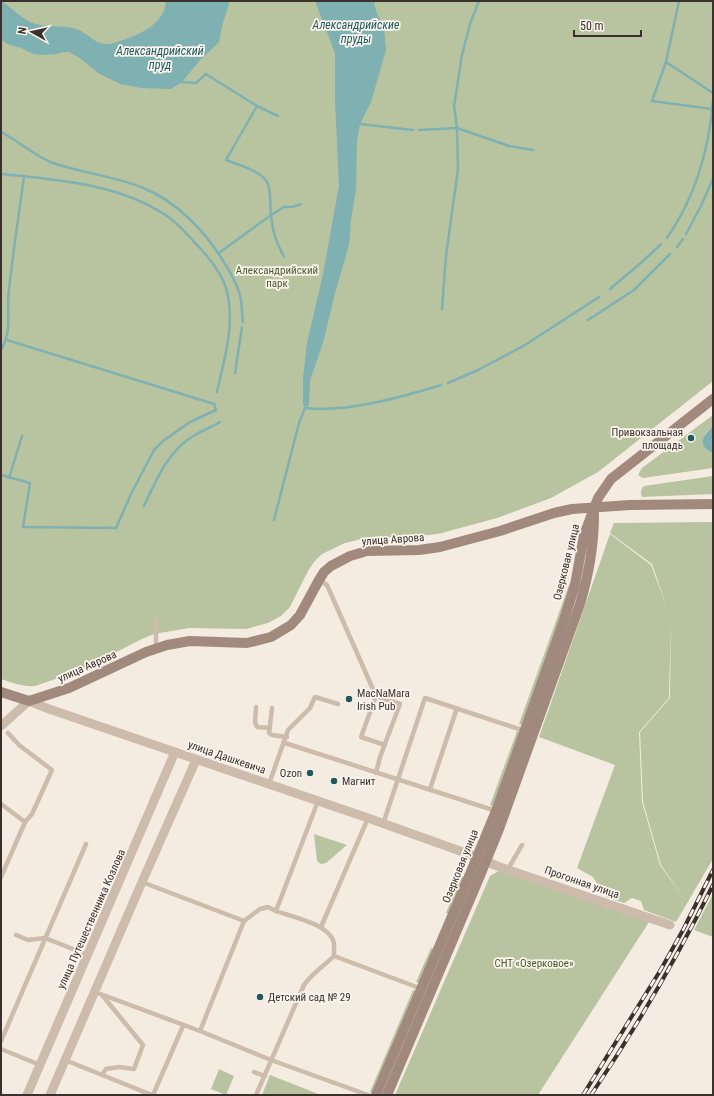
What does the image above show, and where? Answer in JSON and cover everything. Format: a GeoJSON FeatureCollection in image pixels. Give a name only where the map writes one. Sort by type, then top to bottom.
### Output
{"type":"FeatureCollection","features":[{"type":"Feature","properties":{"kind":"street"},"geometry":{"type":"LineString","coordinates":[[594,506],[602,490],[610,479],[713,399]]}},
{"type":"Feature","properties":{"kind":"street","name":"улица Аврова"},"geometry":{"type":"LineString","coordinates":[[29,701],[76,685],[156,648],[182,642],[247,642],[271,637],[291,625],[300,615],[324,572],[331,566],[350,556],[367,551],[419,550],[440,547],[500,531],[572,508],[594,506],[713,504]]}},
{"type":"Feature","properties":{"kind":"street","name":"Озерковая улица"},"geometry":{"type":"LineString","coordinates":[[482,859],[496,811],[586,585],[594,537],[594,506]]}},
{"type":"Feature","properties":{"kind":"street"},"geometry":{"type":"LineString","coordinates":[[1,692],[29,701]]}},
{"type":"Feature","properties":{"kind":"street"},"geometry":{"type":"LineString","coordinates":[[1,726],[29,701]]}},
{"type":"Feature","properties":{"kind":"street","name":"улица Дашкевича"},"geometry":{"type":"LineString","coordinates":[[29,701],[482,859]]}},
{"type":"Feature","properties":{"kind":"street","name":"Озерковая улица"},"geometry":{"type":"LineString","coordinates":[[386,1095],[426,991],[482,859],[528,732]]}},
{"type":"Feature","properties":{"kind":"street","name":"улица Путешественника Козлова"},"geometry":{"type":"LineString","coordinates":[[27,1095],[176,752]]}},
{"type":"Feature","properties":{"kind":"street"},"geometry":{"type":"LineString","coordinates":[[50,1095],[65,1060],[98,993],[142,882],[196,760]]}},
{"type":"Feature","properties":{"kind":"street","name":"Прогонная улица"},"geometry":{"type":"LineString","coordinates":[[482,859],[670,925]]}},
{"type":"Feature","properties":{"kind":"street","name":"Озерковая улица"},"geometry":{"type":"LineString","coordinates":[[376,1095],[426,991]]}},
{"type":"Feature","properties":{"kind":"lane"},"geometry":{"type":"LineString","coordinates":[[319,580],[327,585],[376,696],[361,737],[385,745]]}},
{"type":"Feature","properties":{"kind":"lane"},"geometry":{"type":"LineString","coordinates":[[156,620],[156,648]]}},
{"type":"Feature","properties":{"kind":"lane"},"geometry":{"type":"LineString","coordinates":[[269,784],[285,743],[288,730],[310,708],[315,696],[338,704]]}},
{"type":"Feature","properties":{"kind":"lane"},"geometry":{"type":"LineString","coordinates":[[376,696],[400,704],[380,757],[376,772]]}},
{"type":"Feature","properties":{"kind":"lane"},"geometry":{"type":"LineString","coordinates":[[383,824],[425,698],[528,732]]}},
{"type":"Feature","properties":{"kind":"lane"},"geometry":{"type":"LineString","coordinates":[[256,707],[255,722],[257,727],[270,728]]}},
{"type":"Feature","properties":{"kind":"lane"},"geometry":{"type":"LineString","coordinates":[[272,708],[269,733],[272,735],[287,737]]}},
{"type":"Feature","properties":{"kind":"lane"},"geometry":{"type":"LineString","coordinates":[[430,789],[457,708]]}},
{"type":"Feature","properties":{"kind":"lane"},"geometry":{"type":"LineString","coordinates":[[1,877],[25,822],[32,814],[52,770],[19,745],[8,733]]}},
{"type":"Feature","properties":{"kind":"lane"},"geometry":{"type":"LineString","coordinates":[[285,743],[496,811]]}},
{"type":"Feature","properties":{"kind":"lane"},"geometry":{"type":"LineString","coordinates":[[276,911],[318,801]]}},
{"type":"Feature","properties":{"kind":"lane"},"geometry":{"type":"LineString","coordinates":[[1,804],[25,822]]}},
{"type":"Feature","properties":{"kind":"lane"},"geometry":{"type":"LineString","coordinates":[[321,927],[368,818]]}},
{"type":"Feature","properties":{"kind":"lane"},"geometry":{"type":"LineString","coordinates":[[1,1041],[86,844]]}},
{"type":"Feature","properties":{"kind":"lane"},"geometry":{"type":"LineString","coordinates":[[508,869],[522,845]]}},
{"type":"Feature","properties":{"kind":"lane"},"geometry":{"type":"LineString","coordinates":[[142,882],[244,921]]}},
{"type":"Feature","properties":{"kind":"lane"},"geometry":{"type":"LineString","coordinates":[[200,1031],[244,921],[260,909],[268,907],[321,927],[329,933],[334,943],[334,956],[308,979],[304,985],[256,1095]]}},
{"type":"Feature","properties":{"kind":"lane"},"geometry":{"type":"LineString","coordinates":[[16,935],[28,940],[45,938],[88,955]]}},
{"type":"Feature","properties":{"kind":"lane"},"geometry":{"type":"LineString","coordinates":[[334,956],[426,991]]}},
{"type":"Feature","properties":{"kind":"lane"},"geometry":{"type":"LineString","coordinates":[[98,993],[183,1026],[200,1031],[271,1060],[368,1095]]}},
{"type":"Feature","properties":{"kind":"lane"},"geometry":{"type":"LineString","coordinates":[[98,993],[143,1045],[134,1069],[118,1067],[106,1069],[102,1075]]}},
{"type":"Feature","properties":{"kind":"lane"},"geometry":{"type":"LineString","coordinates":[[65,1060],[153,1095],[183,1026]]}},
{"type":"Feature","properties":{"kind":"lane"},"geometry":{"type":"LineString","coordinates":[[1,1049],[40,1065]]}},
{"type":"Feature","properties":{"kind":"lane"},"geometry":{"type":"LineString","coordinates":[[254,1072],[265,1076]]}},
{"type":"Feature","properties":{"kind":"green space","name":"Александрийский парк"},"geometry":{"type":"Polygon","coordinates":[[[1,1],[713,1],[713,381],[598,472],[551,498],[497,518],[438,534],[365,538],[345,543],[322,554],[308,571],[290,607],[281,616],[268,623],[246,629],[189,628],[154,634],[79,671],[35,686],[22,685],[1,679],[1,1]]]}},
{"type":"Feature","properties":{"kind":"green space"},"geometry":{"type":"Polygon","coordinates":[[[713,415],[713,426],[705,434],[711,452],[713,453],[713,468],[643,478],[638,475],[642,468],[713,415]]]}},
{"type":"Feature","properties":{"kind":"green space"},"geometry":{"type":"Polygon","coordinates":[[[713,476],[713,494],[642,497],[641,495],[642,488],[644,486],[713,476]]]}},
{"type":"Feature","properties":{"kind":"green space"},"geometry":{"type":"Polygon","coordinates":[[[713,522],[713,859],[676,922],[644,910],[641,901],[632,898],[624,903],[606,897],[593,877],[577,868],[615,765],[539,737],[610,534],[651,565],[667,607],[652,564],[610,533],[614,523],[713,522]],[[671,619],[669,698],[639,732],[642,802],[660,865],[686,901],[661,865],[643,802],[640,732],[670,698],[671,619]]]}},
{"type":"Feature","properties":{"kind":"green space"},"geometry":{"type":"Polygon","coordinates":[[[570,582],[573,583],[522,725],[519,724],[570,582]]]}},
{"type":"Feature","properties":{"kind":"green space"},"geometry":{"type":"Polygon","coordinates":[[[517,731],[519,732],[493,806],[490,805],[517,731]]]}},
{"type":"Feature","properties":{"kind":"green space"},"geometry":{"type":"Polygon","coordinates":[[[314,834],[347,845],[326,863],[321,864],[317,861],[314,834]]]}},
{"type":"Feature","properties":{"kind":"green space","name":"СНТ «Озерковое»"},"geometry":{"type":"Polygon","coordinates":[[[499,871],[649,922],[538,1095],[395,1095],[490,876],[499,871]]]}},
{"type":"Feature","properties":{"kind":"green space"},"geometry":{"type":"Polygon","coordinates":[[[461,876],[464,877],[449,914],[446,913],[461,876]]]}},
{"type":"Feature","properties":{"kind":"green space"},"geometry":{"type":"Polygon","coordinates":[[[713,894],[713,937],[694,930],[713,894]]]}},
{"type":"Feature","properties":{"kind":"green space"},"geometry":{"type":"Polygon","coordinates":[[[431,948],[434,949],[419,983],[416,982],[431,948]]]}},
{"type":"Feature","properties":{"kind":"green space"},"geometry":{"type":"Polygon","coordinates":[[[413,990],[416,991],[372,1093],[370,1092],[413,990]]]}},
{"type":"Feature","properties":{"kind":"green space"},"geometry":{"type":"Polygon","coordinates":[[[219,1069],[234,1076],[226,1095],[211,1089],[219,1069]]]}},
{"type":"Feature","properties":{"kind":"green space"},"geometry":{"type":"Polygon","coordinates":[[[270,1075],[321,1095],[262,1095],[270,1075]]]}},
{"type":"Feature","properties":{"kind":"water","name":"Александрийский пруд"},"geometry":{"type":"Polygon","coordinates":[[[1,1],[31,22],[42,25],[76,29],[97,42],[108,44],[130,38],[151,26],[161,16],[165,9],[166,1],[230,1],[222,26],[219,42],[201,59],[182,82],[171,89],[141,88],[120,84],[98,73],[80,58],[69,52],[42,55],[33,54],[21,48],[10,45],[1,40],[1,1]]]}},
{"type":"Feature","properties":{"kind":"water","name":"Александрийские пруды"},"geometry":{"type":"Polygon","coordinates":[[[315,1],[374,1],[376,11],[384,29],[386,50],[371,102],[360,124],[357,141],[356,189],[349,245],[335,293],[323,343],[310,380],[309,405],[305,408],[303,404],[303,378],[307,343],[323,274],[339,186],[335,100],[335,53],[315,1]]]}},
{"type":"Feature","properties":{"kind":"water"},"geometry":{"type":"Polygon","coordinates":[[[713,426],[713,453],[704,447],[703,440],[706,433],[713,426]]]}},
{"type":"Feature","properties":{"kind":"waterway"},"geometry":{"type":"LineString","coordinates":[[442,309],[446,256],[458,169],[457,128],[454,106],[462,55],[470,24],[479,1]]}},
{"type":"Feature","properties":{"kind":"waterway"},"geometry":{"type":"LineString","coordinates":[[679,1],[666,62],[652,101],[712,109]]}},
{"type":"Feature","properties":{"kind":"waterway"},"geometry":{"type":"LineString","coordinates":[[666,62],[713,93]]}},
{"type":"Feature","properties":{"kind":"waterway"},"geometry":{"type":"LineString","coordinates":[[182,82],[196,83],[206,74],[257,106],[226,160],[250,169],[265,179],[270,191],[271,215],[219,253]]}},
{"type":"Feature","properties":{"kind":"waterway"},"geometry":{"type":"LineString","coordinates":[[667,238],[686,206],[699,172],[708,137],[713,100]]}},
{"type":"Feature","properties":{"kind":"waterway"},"geometry":{"type":"LineString","coordinates":[[257,106],[278,116]]}},
{"type":"Feature","properties":{"kind":"waterway"},"geometry":{"type":"LineString","coordinates":[[360,124],[413,130]]}},
{"type":"Feature","properties":{"kind":"waterway"},"geometry":{"type":"LineString","coordinates":[[419,130],[457,128],[509,146],[533,150]]}},
{"type":"Feature","properties":{"kind":"waterway"},"geometry":{"type":"LineString","coordinates":[[1,132],[53,163],[130,183],[167,200],[200,229],[230,272],[240,295],[243,322]]}},
{"type":"Feature","properties":{"kind":"waterway"},"geometry":{"type":"LineString","coordinates":[[1,174],[43,178],[106,189],[145,204],[169,217],[183,229],[213,264],[224,283],[228,296],[230,308],[229,332],[217,392]]}},
{"type":"Feature","properties":{"kind":"waterway"},"geometry":{"type":"LineString","coordinates":[[1,350],[5,342],[8,328],[8,298],[24,176]]}},
{"type":"Feature","properties":{"kind":"waterway"},"geometry":{"type":"LineString","coordinates":[[686,234],[702,204],[713,178]]}},
{"type":"Feature","properties":{"kind":"waterway"},"geometry":{"type":"LineString","coordinates":[[284,257],[275,237],[271,215],[284,207],[292,207],[301,204]]}},
{"type":"Feature","properties":{"kind":"waterway"},"geometry":{"type":"LineString","coordinates":[[677,247],[683,239]]}},
{"type":"Feature","properties":{"kind":"waterway"},"geometry":{"type":"LineString","coordinates":[[610,289],[661,244]]}},
{"type":"Feature","properties":{"kind":"waterway"},"geometry":{"type":"LineString","coordinates":[[588,320],[634,290],[670,254]]}},
{"type":"Feature","properties":{"kind":"waterway"},"geometry":{"type":"LineString","coordinates":[[448,383],[478,370],[525,345],[599,297]]}},
{"type":"Feature","properties":{"kind":"waterway"},"geometry":{"type":"LineString","coordinates":[[235,373],[242,327]]}},
{"type":"Feature","properties":{"kind":"waterway"},"geometry":{"type":"LineString","coordinates":[[1,475],[30,483],[23,527],[116,528],[131,494],[154,450],[163,441],[190,422],[216,410],[214,404],[7,340]]}},
{"type":"Feature","properties":{"kind":"waterway"},"geometry":{"type":"LineString","coordinates":[[274,520],[299,423],[305,408],[338,408],[374,403],[441,385]]}},
{"type":"Feature","properties":{"kind":"waterway"},"geometry":{"type":"LineString","coordinates":[[144,506],[164,466],[178,448],[195,435],[220,422]]}},
{"type":"Feature","properties":{"kind":"waterway"},"geometry":{"type":"LineString","coordinates":[[9,478],[22,436]]}},
{"type":"Feature","properties":{"kind":"railway"},"geometry":{"type":"LineString","coordinates":[[583,1095],[660,971],[683,930],[713,870]]}},
{"type":"Feature","properties":{"kind":"railway"},"geometry":{"type":"LineString","coordinates":[[591,1095],[655,992],[713,885]]}},
{"type":"Feature","properties":{"kind":"place","name":"Привокзальная площадь"},"geometry":{"type":"Point","coordinates":[691,438]}},
{"type":"Feature","properties":{"kind":"place","name":"MacNaMara Irish Pub"},"geometry":{"type":"Point","coordinates":[349,699]}},
{"type":"Feature","properties":{"kind":"place","name":"Ozon"},"geometry":{"type":"Point","coordinates":[310,773]}},
{"type":"Feature","properties":{"kind":"place","name":"Магнит"},"geometry":{"type":"Point","coordinates":[334,781]}},
{"type":"Feature","properties":{"kind":"place","name":"Детский сад № 29"},"geometry":{"type":"Point","coordinates":[260,997]}}]}
